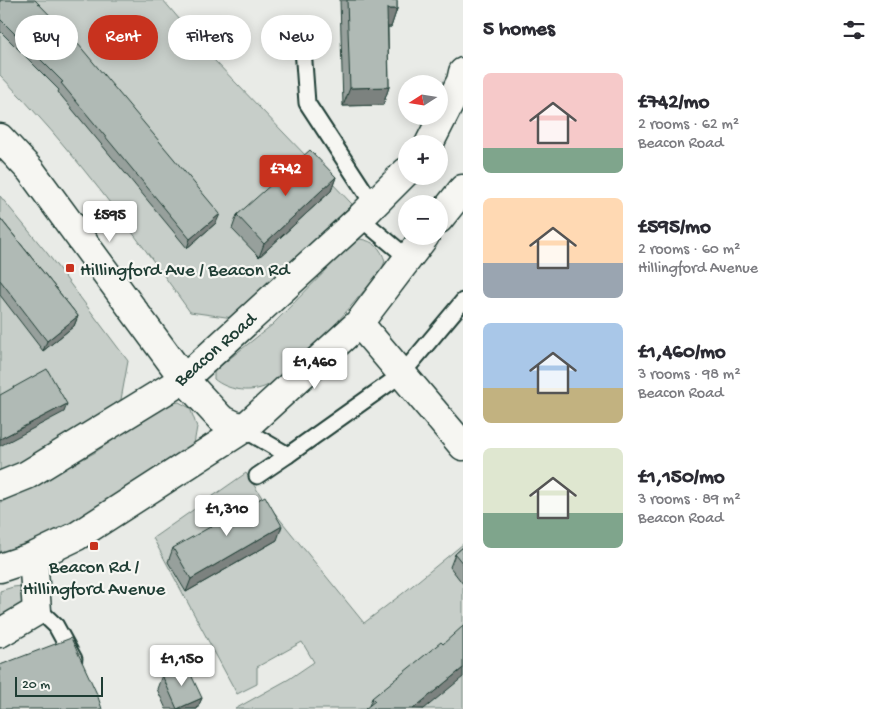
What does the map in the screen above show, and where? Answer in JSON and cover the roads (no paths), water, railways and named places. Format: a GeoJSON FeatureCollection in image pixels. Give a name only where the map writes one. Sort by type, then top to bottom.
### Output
{"type":"FeatureCollection","features":[{"type":"Feature","properties":{"kind":"street"},"geometry":{"type":"LineString","coordinates":[[433,135],[463,72]]}},
{"type":"Feature","properties":{"kind":"street"},"geometry":{"type":"LineString","coordinates":[[0,138],[31,171],[184,379],[220,419],[243,429]]}},
{"type":"Feature","properties":{"kind":"street","name":"Beacon Road"},"geometry":{"type":"LineString","coordinates":[[0,486],[27,475],[184,379],[398,180]]}},
{"type":"Feature","properties":{"kind":"street"},"geometry":{"type":"LineString","coordinates":[[448,208],[463,189]]}},
{"type":"Feature","properties":{"kind":"street"},"geometry":{"type":"LineString","coordinates":[[0,568],[33,557],[77,536],[243,429],[359,323],[418,245]]}},
{"type":"Feature","properties":{"kind":"street"},"geometry":{"type":"LineString","coordinates":[[359,323],[463,446]]}},
{"type":"Feature","properties":{"kind":"street"},"geometry":{"type":"LineString","coordinates":[[0,633],[37,611],[33,557]]}},
{"type":"Feature","properties":{"kind":"lane"},"geometry":{"type":"LineString","coordinates":[[304,60],[307,103],[366,211],[408,258]]}},
{"type":"Feature","properties":{"kind":"lane"},"geometry":{"type":"LineString","coordinates":[[256,476],[402,374],[463,301]]}},
{"type":"Feature","properties":{"kind":"lane"},"geometry":{"type":"LineString","coordinates":[[243,429],[288,455]]}},
{"type":"Feature","properties":{"kind":"lane"},"geometry":{"type":"LineString","coordinates":[[37,608],[56,626],[66,641],[81,675]]}},
{"type":"Feature","properties":{"kind":"place","name":"Hillingford Ave / Beacon Rd"},"geometry":{"type":"Point","coordinates":[70,268]}},
{"type":"Feature","properties":{"kind":"place","name":"Beacon Rd / Hillingford Avenue"},"geometry":{"type":"Point","coordinates":[94,546]}}]}
